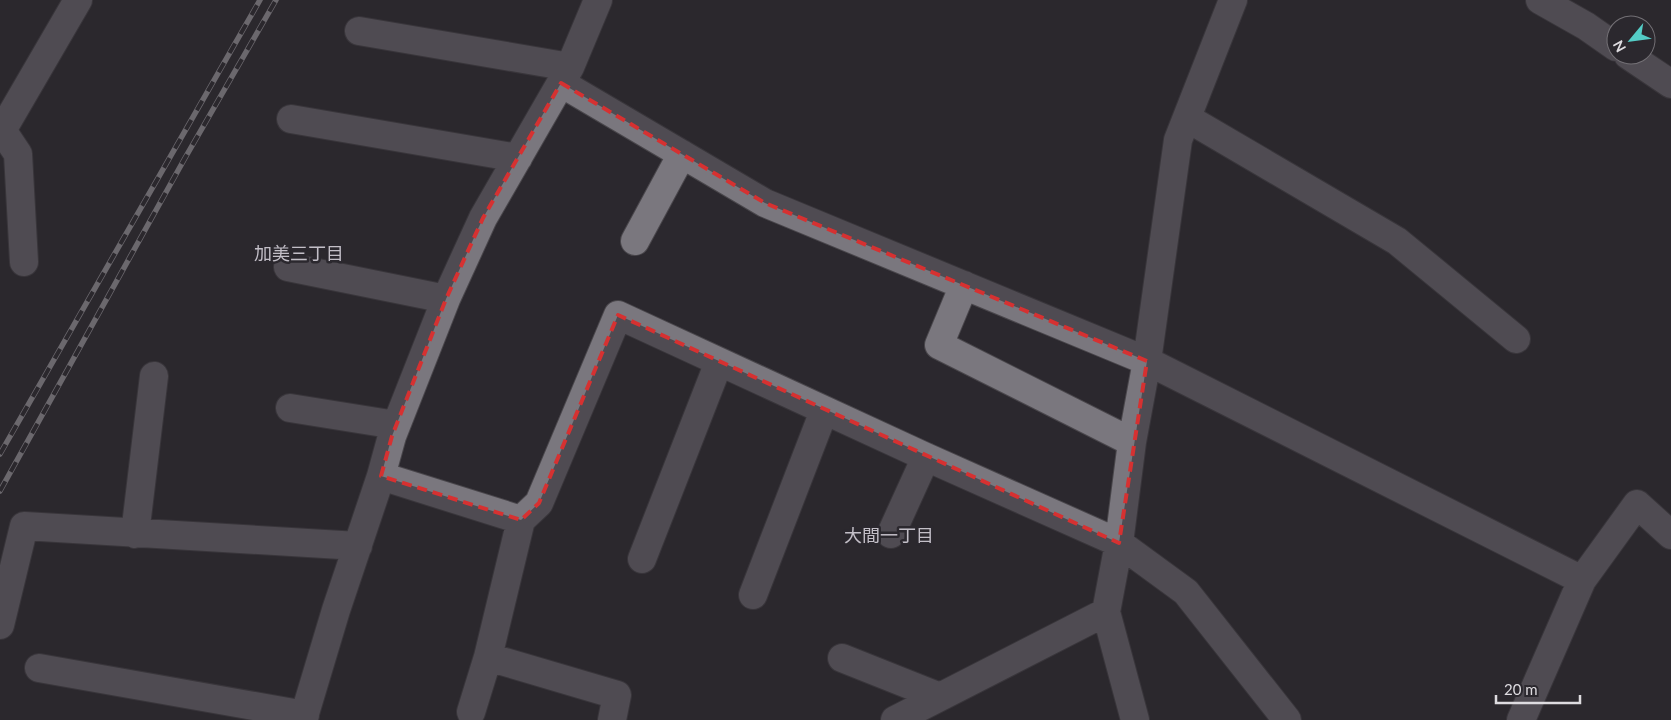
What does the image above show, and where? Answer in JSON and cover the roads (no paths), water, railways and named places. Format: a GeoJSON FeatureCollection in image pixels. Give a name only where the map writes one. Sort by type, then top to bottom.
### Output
{"type":"FeatureCollection","features":[{"type":"Feature","properties":{"kind":"street"},"geometry":{"type":"LineString","coordinates":[[24,262],[18,154],[1,132],[78,0]]}},
{"type":"Feature","properties":{"kind":"street"},"geometry":{"type":"LineString","coordinates":[[39,668],[304,717],[336,610],[396,425],[446,299],[483,218],[565,75],[598,0]]}},
{"type":"Feature","properties":{"kind":"street"},"geometry":{"type":"LineString","coordinates":[[1135,720],[1106,612],[1119,543],[1132,442],[1147,360],[1178,140],[1233,0]]}},
{"type":"Feature","properties":{"kind":"street"},"geometry":{"type":"LineString","coordinates":[[1540,0],[1586,26],[1606,40]]}},
{"type":"Feature","properties":{"kind":"street"},"geometry":{"type":"LineString","coordinates":[[359,31],[565,75],[682,154],[765,203],[1147,360],[1582,580]]}},
{"type":"Feature","properties":{"kind":"street"},"geometry":{"type":"LineString","coordinates":[[1643,65],[1671,84]]}},
{"type":"Feature","properties":{"kind":"street"},"geometry":{"type":"LineString","coordinates":[[1187,118],[1397,241],[1516,339]]}},
{"type":"Feature","properties":{"kind":"street"},"geometry":{"type":"LineString","coordinates":[[291,119],[518,158]]}},
{"type":"Feature","properties":{"kind":"street"},"geometry":{"type":"LineString","coordinates":[[636,241],[682,154]]}},
{"type":"Feature","properties":{"kind":"street"},"geometry":{"type":"LineString","coordinates":[[288,267],[446,299]]}},
{"type":"Feature","properties":{"kind":"street"},"geometry":{"type":"LineString","coordinates":[[964,286],[939,345],[1132,442]]}},
{"type":"Feature","properties":{"kind":"street"},"geometry":{"type":"LineString","coordinates":[[471,712],[488,657],[521,520],[539,503],[618,315],[926,458],[1119,543],[1186,592],[1287,720]]}},
{"type":"Feature","properties":{"kind":"street"},"geometry":{"type":"LineString","coordinates":[[642,559],[719,362]]}},
{"type":"Feature","properties":{"kind":"street"},"geometry":{"type":"LineString","coordinates":[[135,534],[154,376]]}},
{"type":"Feature","properties":{"kind":"street"},"geometry":{"type":"LineString","coordinates":[[290,408],[396,425]]}},
{"type":"Feature","properties":{"kind":"street"},"geometry":{"type":"LineString","coordinates":[[753,595],[824,411]]}},
{"type":"Feature","properties":{"kind":"street"},"geometry":{"type":"LineString","coordinates":[[891,534],[926,458]]}},
{"type":"Feature","properties":{"kind":"street"},"geometry":{"type":"LineString","coordinates":[[381,476],[521,520]]}},
{"type":"Feature","properties":{"kind":"street"},"geometry":{"type":"LineString","coordinates":[[1521,720],[1582,580],[1637,504],[1671,535]]}},
{"type":"Feature","properties":{"kind":"street"},"geometry":{"type":"LineString","coordinates":[[0,625],[24,526],[358,546]]}},
{"type":"Feature","properties":{"kind":"street"},"geometry":{"type":"LineString","coordinates":[[895,720],[1106,612]]}},
{"type":"Feature","properties":{"kind":"street"},"geometry":{"type":"LineString","coordinates":[[488,657],[617,696],[612,720]]}},
{"type":"Feature","properties":{"kind":"street"},"geometry":{"type":"LineString","coordinates":[[842,658],[940,697]]}},
{"type":"Feature","properties":{"kind":"railway"},"geometry":{"type":"LineString","coordinates":[[0,454],[260,0]]}},
{"type":"Feature","properties":{"kind":"railway"},"geometry":{"type":"LineString","coordinates":[[0,491],[185,158],[276,0]]}},
{"type":"Feature","properties":{"kind":"district","name":"加美三丁目"},"geometry":{"type":"Point","coordinates":[299,253]}},
{"type":"Feature","properties":{"kind":"district","name":"大間一丁目"},"geometry":{"type":"Point","coordinates":[889,535]}}]}
